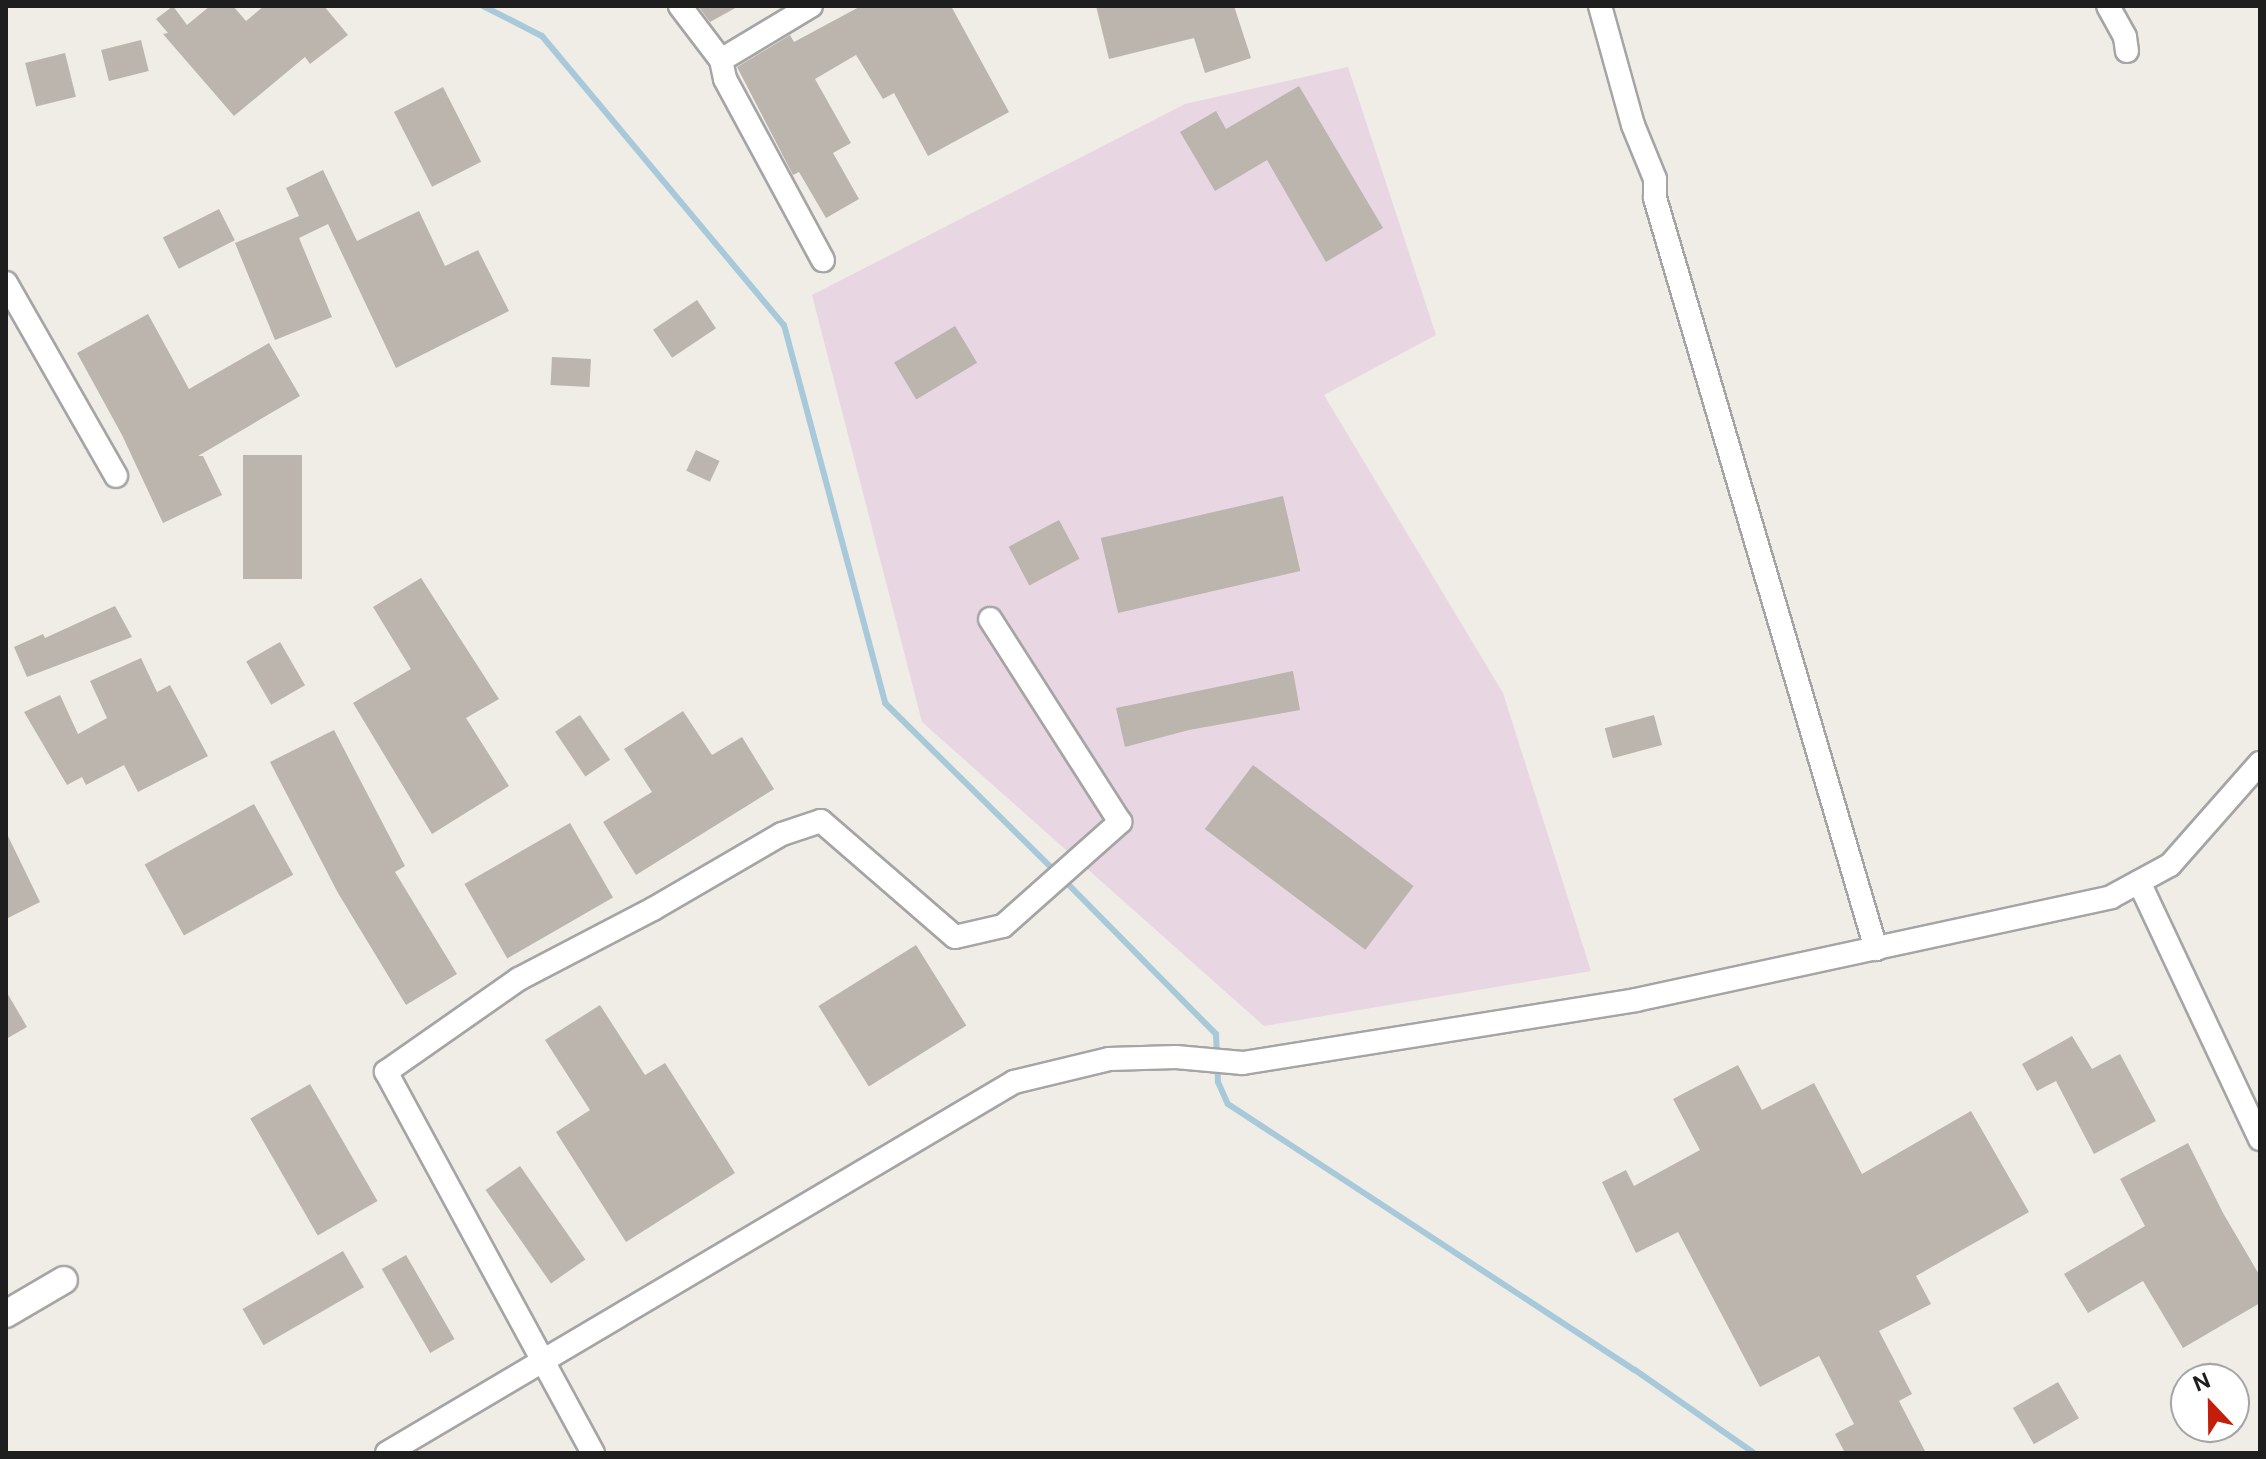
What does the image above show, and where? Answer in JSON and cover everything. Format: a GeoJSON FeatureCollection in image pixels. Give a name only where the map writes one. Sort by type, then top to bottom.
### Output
{"type":"FeatureCollection","features":[{"type":"Feature","properties":{"kind":"street"},"geometry":{"type":"LineString","coordinates":[[680,6],[721,60],[725,79],[823,260]]}},
{"type":"Feature","properties":{"kind":"street"},"geometry":{"type":"LineString","coordinates":[[721,60],[811,6]]}},
{"type":"Feature","properties":{"kind":"street"},"geometry":{"type":"LineString","coordinates":[[1600,6],[1633,125],[1655,179],[1660,212],[1876,949]]}},
{"type":"Feature","properties":{"kind":"street"},"geometry":{"type":"LineString","coordinates":[[2108,6],[2125,37],[2127,51]]}},
{"type":"Feature","properties":{"kind":"street"},"geometry":{"type":"LineString","coordinates":[[6,283],[116,476]]}},
{"type":"Feature","properties":{"kind":"street"},"geometry":{"type":"LineString","coordinates":[[593,1453],[541,1363],[386,1072],[519,979],[653,909],[782,834],[821,821],[955,937],[1003,926],[1120,822],[990,619]]}},
{"type":"Feature","properties":{"kind":"street"},"geometry":{"type":"LineString","coordinates":[[387,1453],[1014,1082],[1109,1059],[1176,1057],[1243,1063],[1636,1000],[2111,897],[2170,865],[2260,763]]}},
{"type":"Feature","properties":{"kind":"street"},"geometry":{"type":"LineString","coordinates":[[2139,882],[2260,1139]]}},
{"type":"Feature","properties":{"kind":"street"},"geometry":{"type":"LineString","coordinates":[[6,1314],[64,1280]]}},
{"type":"Feature","properties":{"kind":"shaded area"},"geometry":{"type":"Polygon","coordinates":[[[1348,67],[1436,335],[1324,395],[1503,693],[1591,971],[1264,1026],[922,722],[812,295],[1185,104],[1348,67]]]}},
{"type":"Feature","properties":{"kind":"building"},"geometry":{"type":"Polygon","coordinates":[[[173,6],[187,25],[210,6],[233,6],[246,21],[264,6],[324,6],[348,35],[310,64],[305,57],[234,116],[163,34],[168,33],[156,19],[173,6]]]}},
{"type":"Feature","properties":{"kind":"building"},"geometry":{"type":"Polygon","coordinates":[[[698,6],[739,6],[710,22],[698,6]]]}},
{"type":"Feature","properties":{"kind":"building"},"geometry":{"type":"Polygon","coordinates":[[[861,6],[951,6],[1009,112],[928,156],[894,93],[883,99],[856,55],[815,79],[851,143],[833,153],[859,199],[826,218],[799,172],[793,175],[737,67],[790,35],[794,42],[861,6]]]}},
{"type":"Feature","properties":{"kind":"building"},"geometry":{"type":"Polygon","coordinates":[[[1096,6],[1234,6],[1251,58],[1205,73],[1194,38],[1109,59],[1096,6]]]}},
{"type":"Feature","properties":{"kind":"building"},"geometry":{"type":"Polygon","coordinates":[[[141,40],[149,71],[109,81],[101,50],[141,40]]]}},
{"type":"Feature","properties":{"kind":"building"},"geometry":{"type":"Polygon","coordinates":[[[65,53],[76,97],[36,107],[25,63],[65,53]]]}},
{"type":"Feature","properties":{"kind":"building"},"geometry":{"type":"Polygon","coordinates":[[[1299,86],[1383,228],[1326,262],[1267,160],[1215,191],[1180,132],[1216,111],[1226,129],[1299,86]]]}},
{"type":"Feature","properties":{"kind":"building"},"geometry":{"type":"Polygon","coordinates":[[[443,87],[481,162],[432,187],[394,112],[443,87]]]}},
{"type":"Feature","properties":{"kind":"building"},"geometry":{"type":"Polygon","coordinates":[[[323,170],[357,241],[419,211],[445,266],[478,250],[509,311],[396,368],[328,224],[299,238],[332,317],[275,340],[235,243],[299,216],[286,188],[323,170]]]}},
{"type":"Feature","properties":{"kind":"building"},"geometry":{"type":"Polygon","coordinates":[[[219,209],[235,240],[179,269],[163,238],[219,209]]]}},
{"type":"Feature","properties":{"kind":"building"},"geometry":{"type":"Polygon","coordinates":[[[697,300],[716,328],[672,358],[653,330],[697,300]]]}},
{"type":"Feature","properties":{"kind":"building"},"geometry":{"type":"Polygon","coordinates":[[[148,314],[189,389],[269,343],[300,396],[198,456],[203,456],[222,495],[163,523],[122,435],[77,353],[148,314]]]}},
{"type":"Feature","properties":{"kind":"building"},"geometry":{"type":"Polygon","coordinates":[[[955,326],[977,363],[916,399],[894,363],[955,326]]]}},
{"type":"Feature","properties":{"kind":"building"},"geometry":{"type":"Polygon","coordinates":[[[552,357],[591,359],[589,387],[551,385],[552,357]]]}},
{"type":"Feature","properties":{"kind":"building"},"geometry":{"type":"Polygon","coordinates":[[[696,450],[720,461],[710,482],[686,471],[696,450]]]}},
{"type":"Feature","properties":{"kind":"building"},"geometry":{"type":"Polygon","coordinates":[[[243,455],[302,455],[302,579],[243,579],[243,455]]]}},
{"type":"Feature","properties":{"kind":"building"},"geometry":{"type":"Polygon","coordinates":[[[1283,496],[1300,571],[1118,613],[1101,538],[1283,496]]]}},
{"type":"Feature","properties":{"kind":"building"},"geometry":{"type":"Polygon","coordinates":[[[1059,520],[1080,559],[1029,586],[1009,547],[1059,520]]]}},
{"type":"Feature","properties":{"kind":"building"},"geometry":{"type":"Polygon","coordinates":[[[421,578],[499,699],[466,718],[509,786],[432,834],[353,703],[411,669],[373,607],[421,578]]]}},
{"type":"Feature","properties":{"kind":"building"},"geometry":{"type":"Polygon","coordinates":[[[115,606],[132,637],[27,677],[14,647],[43,634],[45,638],[115,606]]]}},
{"type":"Feature","properties":{"kind":"building"},"geometry":{"type":"Polygon","coordinates":[[[280,642],[305,685],[271,705],[246,662],[280,642]]]}},
{"type":"Feature","properties":{"kind":"building"},"geometry":{"type":"Polygon","coordinates":[[[141,658],[157,692],[170,685],[208,756],[138,792],[124,765],[86,785],[82,777],[67,785],[24,712],[60,695],[78,734],[107,718],[90,681],[141,658]]]}},
{"type":"Feature","properties":{"kind":"building"},"geometry":{"type":"Polygon","coordinates":[[[1293,671],[1300,710],[1189,730],[1125,747],[1116,708],[1293,671]]]}},
{"type":"Feature","properties":{"kind":"building"},"geometry":{"type":"Polygon","coordinates":[[[683,711],[712,755],[742,737],[774,789],[636,875],[603,822],[652,792],[624,749],[683,711]]]}},
{"type":"Feature","properties":{"kind":"building"},"geometry":{"type":"Polygon","coordinates":[[[580,715],[610,760],[585,777],[555,732],[580,715]]]}},
{"type":"Feature","properties":{"kind":"building"},"geometry":{"type":"Polygon","coordinates":[[[1654,715],[1662,745],[1613,758],[1605,728],[1654,715]]]}},
{"type":"Feature","properties":{"kind":"building"},"geometry":{"type":"Polygon","coordinates":[[[334,730],[405,866],[395,872],[457,974],[406,1005],[338,893],[270,762],[334,730]]]}},
{"type":"Feature","properties":{"kind":"building"},"geometry":{"type":"Polygon","coordinates":[[[1253,765],[1414,886],[1365,950],[1205,829],[1253,765]]]}},
{"type":"Feature","properties":{"kind":"building"},"geometry":{"type":"Polygon","coordinates":[[[254,804],[293,875],[184,935],[145,865],[254,804]]]}},
{"type":"Feature","properties":{"kind":"building"},"geometry":{"type":"Polygon","coordinates":[[[570,823],[613,897],[507,958],[464,884],[570,823]]]}},
{"type":"Feature","properties":{"kind":"building"},"geometry":{"type":"Polygon","coordinates":[[[6,832],[40,902],[6,919],[6,832]]]}},
{"type":"Feature","properties":{"kind":"building"},"geometry":{"type":"Polygon","coordinates":[[[916,945],[966,1026],[869,1087],[818,1006],[916,945]]]}},
{"type":"Feature","properties":{"kind":"building"},"geometry":{"type":"Polygon","coordinates":[[[6,991],[27,1027],[6,1039],[6,991]]]}},
{"type":"Feature","properties":{"kind":"building"},"geometry":{"type":"Polygon","coordinates":[[[600,1005],[645,1075],[665,1063],[735,1173],[626,1242],[556,1132],[590,1110],[545,1040],[600,1005]]]}},
{"type":"Feature","properties":{"kind":"building"},"geometry":{"type":"Polygon","coordinates":[[[2072,1036],[2092,1069],[2120,1054],[2156,1121],[2094,1154],[2056,1081],[2037,1091],[2022,1064],[2072,1036]]]}},
{"type":"Feature","properties":{"kind":"building"},"geometry":{"type":"Polygon","coordinates":[[[1738,1065],[1762,1110],[1814,1083],[1862,1174],[1971,1111],[2029,1212],[1916,1276],[1931,1304],[1879,1331],[1912,1394],[1899,1401],[1926,1453],[1845,1453],[1835,1434],[1854,1424],[1819,1356],[1760,1387],[1678,1232],[1636,1253],[1602,1182],[1626,1170],[1634,1186],[1700,1150],[1673,1099],[1738,1065]]]}},
{"type":"Feature","properties":{"kind":"building"},"geometry":{"type":"Polygon","coordinates":[[[310,1084],[378,1201],[318,1235],[250,1118],[310,1084]]]}},
{"type":"Feature","properties":{"kind":"building"},"geometry":{"type":"Polygon","coordinates":[[[2188,1143],[2223,1213],[2260,1276],[2260,1303],[2183,1348],[2143,1281],[2088,1313],[2064,1274],[2145,1226],[2120,1179],[2188,1143]]]}},
{"type":"Feature","properties":{"kind":"building"},"geometry":{"type":"Polygon","coordinates":[[[520,1166],[585,1259],[551,1283],[486,1190],[520,1166]]]}},
{"type":"Feature","properties":{"kind":"building"},"geometry":{"type":"Polygon","coordinates":[[[343,1251],[364,1287],[264,1345],[243,1309],[343,1251]]]}},
{"type":"Feature","properties":{"kind":"building"},"geometry":{"type":"Polygon","coordinates":[[[406,1255],[454,1339],[430,1353],[382,1269],[406,1255]]]}},
{"type":"Feature","properties":{"kind":"building"},"geometry":{"type":"Polygon","coordinates":[[[2058,1382],[2079,1418],[2034,1444],[2013,1408],[2058,1382]]]}},
{"type":"Feature","properties":{"kind":"waterway"},"geometry":{"type":"LineString","coordinates":[[483,6],[542,36],[784,325],[885,703],[1055,871]]}},
{"type":"Feature","properties":{"kind":"waterway"},"geometry":{"type":"LineString","coordinates":[[1063,879],[1216,1034],[1218,1082],[1228,1104],[1635,1370],[1754,1453]]}}]}
